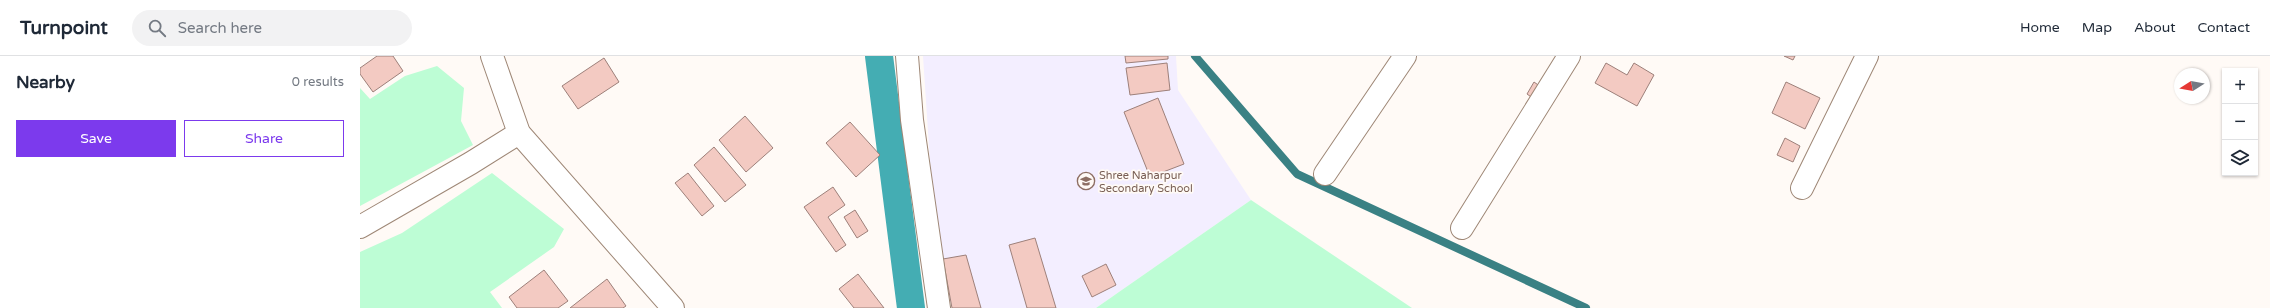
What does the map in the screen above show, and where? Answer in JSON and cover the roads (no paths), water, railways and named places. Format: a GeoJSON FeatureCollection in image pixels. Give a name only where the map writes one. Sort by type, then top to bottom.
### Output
{"type":"FeatureCollection","features":[{"type":"Feature","properties":{"kind":"street"},"geometry":{"type":"LineString","coordinates":[[492,56],[519,133],[673,308]]}},
{"type":"Feature","properties":{"kind":"street"},"geometry":{"type":"LineString","coordinates":[[907,56],[912,120],[939,308]]}},
{"type":"Feature","properties":{"kind":"street"},"geometry":{"type":"LineString","coordinates":[[1325,174],[1405,56]]}},
{"type":"Feature","properties":{"kind":"street"},"geometry":{"type":"LineString","coordinates":[[1462,228],[1569,56]]}},
{"type":"Feature","properties":{"kind":"street"},"geometry":{"type":"LineString","coordinates":[[1802,188],[1867,56]]}},
{"type":"Feature","properties":{"kind":"street"},"geometry":{"type":"LineString","coordinates":[[360,227],[471,163],[519,133]]}},
{"type":"Feature","properties":{"kind":"waterway"},"geometry":{"type":"LineString","coordinates":[[879,56],[911,308]]}},
{"type":"Feature","properties":{"kind":"waterway"},"geometry":{"type":"LineString","coordinates":[[1195,56],[1297,174],[1586,308]]}},
{"type":"Feature","properties":{"kind":"place","name":"Shree Naharpur Secondary School"},"geometry":{"type":"Point","coordinates":[1086,181]}}]}
